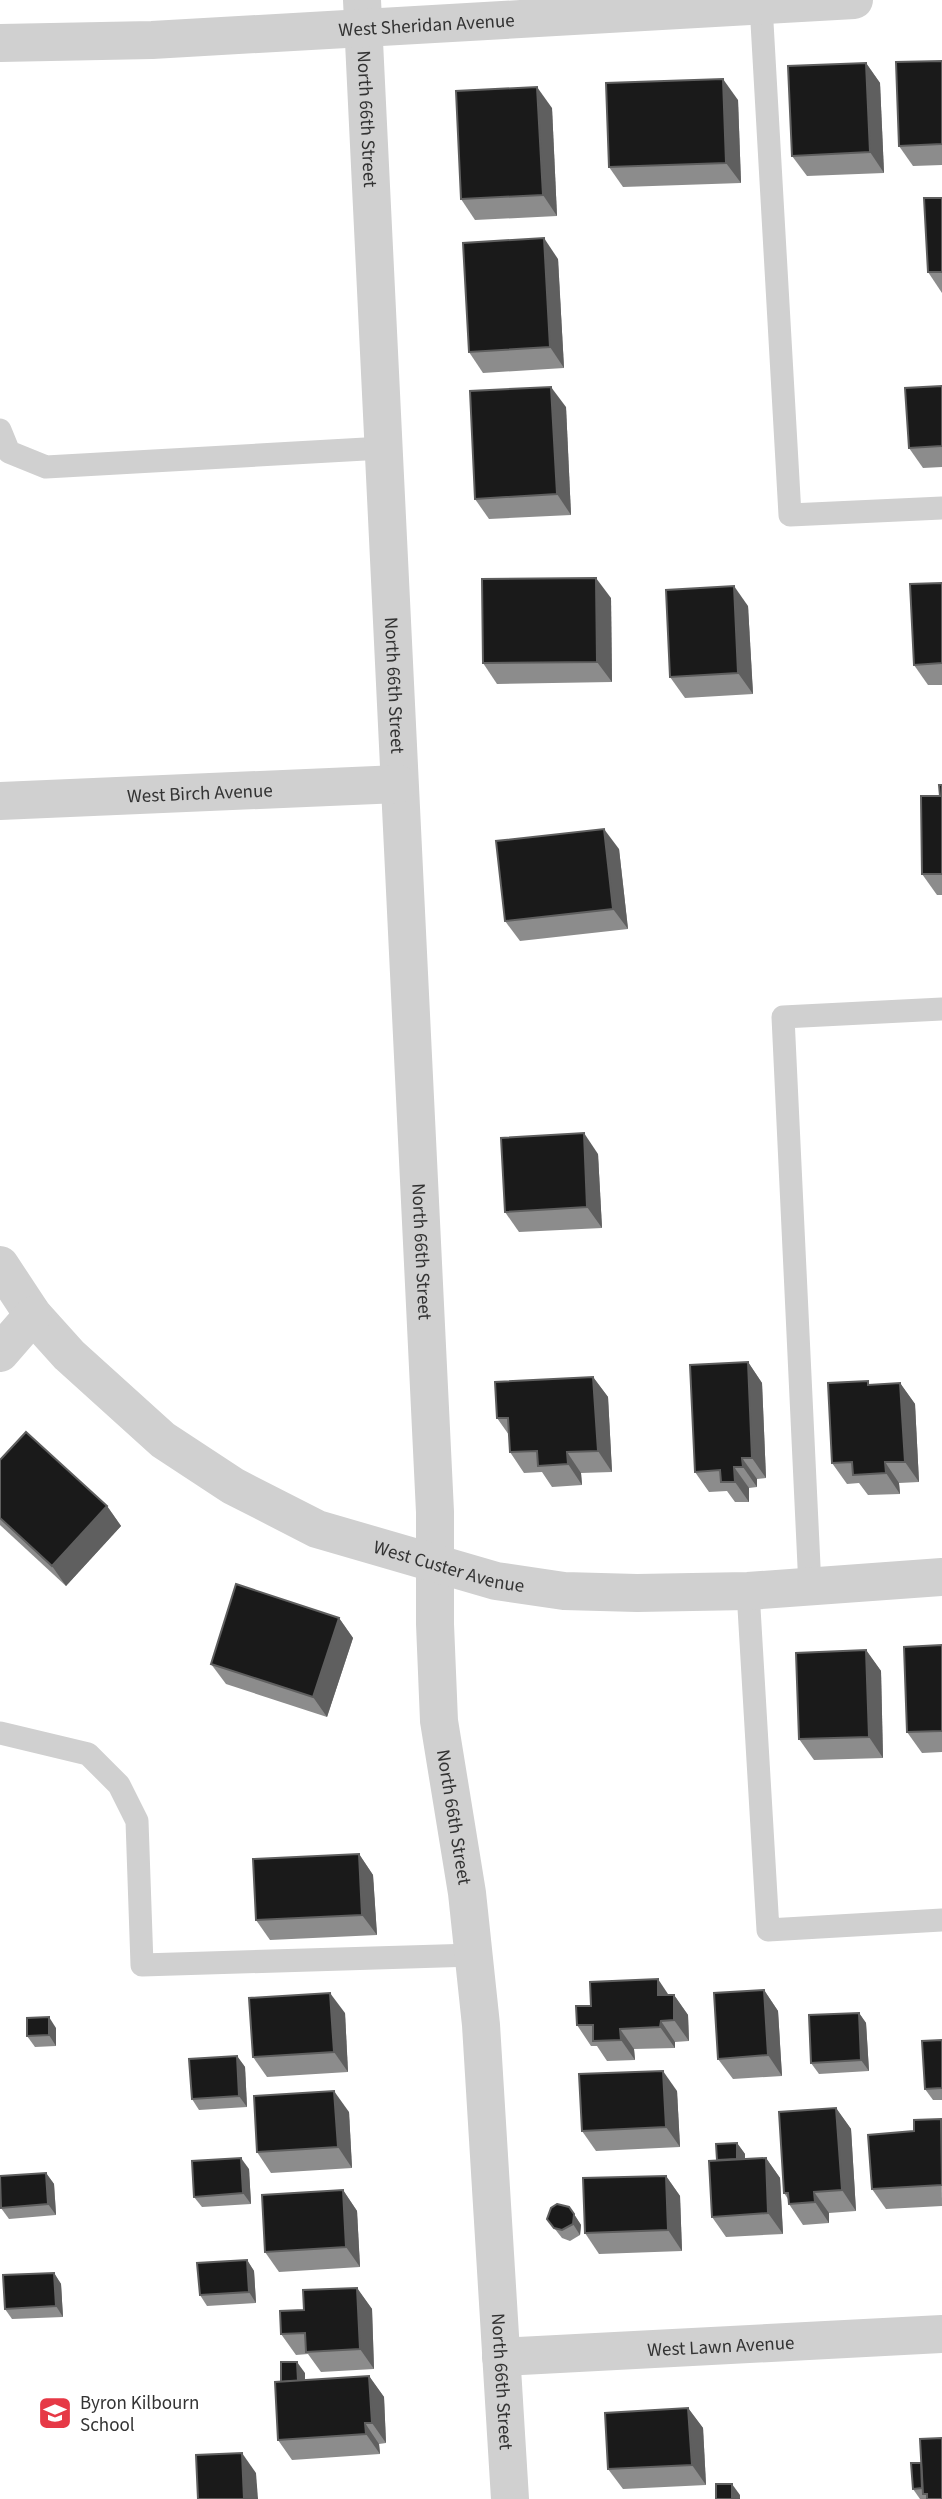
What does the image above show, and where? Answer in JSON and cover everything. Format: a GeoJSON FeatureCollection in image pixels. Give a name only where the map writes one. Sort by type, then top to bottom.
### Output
{"type":"FeatureCollection","features":[{"type":"Feature","properties":{"kind":"street","name":"West Sheridan Avenue"},"geometry":{"type":"LineString","coordinates":[[0,43],[152,40],[363,14],[761,5],[854,0]]}},
{"type":"Feature","properties":{"kind":"street","name":"North 66th Street"},"geometry":{"type":"LineString","coordinates":[[363,14],[435,1499],[435,1624],[439,1721],[467,1893],[481,2025],[510,2499]]}},
{"type":"Feature","properties":{"kind":"street","name":"West Birch Avenue"},"geometry":{"type":"LineString","coordinates":[[0,801],[399,784]]}},
{"type":"Feature","properties":{"kind":"street","name":"West Custer Avenue"},"geometry":{"type":"LineString","coordinates":[[0,1265],[33,1315],[69,1355],[163,1440],[233,1486],[317,1528],[496,1581],[564,1591],[748,1591],[942,1577]]}},
{"type":"Feature","properties":{"kind":"street"},"geometry":{"type":"LineString","coordinates":[[0,1353],[33,1315]]}},
{"type":"Feature","properties":{"kind":"street","name":"West Lawn Avenue"},"geometry":{"type":"LineString","coordinates":[[501,2357],[942,2334]]}},
{"type":"Feature","properties":{"kind":"lane"},"geometry":{"type":"LineString","coordinates":[[761,5],[790,515],[942,508]]}},
{"type":"Feature","properties":{"kind":"lane"},"geometry":{"type":"LineString","coordinates":[[0,430],[9,452],[46,467],[383,447]]}},
{"type":"Feature","properties":{"kind":"lane"},"geometry":{"type":"LineString","coordinates":[[810,1587],[783,1017],[942,1009]]}},
{"type":"Feature","properties":{"kind":"lane"},"geometry":{"type":"LineString","coordinates":[[748,1591],[768,1930],[942,1920]]}},
{"type":"Feature","properties":{"kind":"lane"},"geometry":{"type":"LineString","coordinates":[[0,1733],[88,1754],[119,1785],[137,1821],[142,1965],[474,1955]]}},
{"type":"Feature","properties":{"kind":"building"},"geometry":{"type":"Polygon","coordinates":[[[942,61],[942,144],[899,146],[896,62],[942,61]]]}},
{"type":"Feature","properties":{"kind":"building"},"geometry":{"type":"Polygon","coordinates":[[[866,63],[870,152],[792,156],[788,66],[866,63]]]}},
{"type":"Feature","properties":{"kind":"building"},"geometry":{"type":"Polygon","coordinates":[[[723,79],[726,163],[609,167],[606,83],[723,79]]]}},
{"type":"Feature","properties":{"kind":"building"},"geometry":{"type":"Polygon","coordinates":[[[537,87],[543,195],[461,199],[456,91],[537,87]]]}},
{"type":"Feature","properties":{"kind":"building"},"geometry":{"type":"Polygon","coordinates":[[[924,198],[942,198],[942,272],[928,272],[924,198]]]}},
{"type":"Feature","properties":{"kind":"building"},"geometry":{"type":"Polygon","coordinates":[[[544,238],[550,347],[469,352],[463,243],[544,238]]]}},
{"type":"Feature","properties":{"kind":"building"},"geometry":{"type":"Polygon","coordinates":[[[942,386],[942,446],[909,448],[905,388],[942,386]]]}},
{"type":"Feature","properties":{"kind":"building"},"geometry":{"type":"Polygon","coordinates":[[[551,387],[557,494],[475,499],[470,391],[551,387]]]}},
{"type":"Feature","properties":{"kind":"building"},"geometry":{"type":"Polygon","coordinates":[[[596,578],[597,662],[483,663],[482,579],[596,578]]]}},
{"type":"Feature","properties":{"kind":"building"},"geometry":{"type":"Polygon","coordinates":[[[942,583],[942,663],[914,665],[910,584],[942,583]]]}},
{"type":"Feature","properties":{"kind":"building"},"geometry":{"type":"Polygon","coordinates":[[[734,586],[738,673],[670,677],[666,590],[734,586]]]}},
{"type":"Feature","properties":{"kind":"building"},"geometry":{"type":"Polygon","coordinates":[[[939,785],[942,785],[942,874],[922,874],[921,796],[940,796],[939,785]]]}},
{"type":"Feature","properties":{"kind":"building"},"geometry":{"type":"Polygon","coordinates":[[[604,829],[613,909],[505,921],[496,841],[604,829]]]}},
{"type":"Feature","properties":{"kind":"building"},"geometry":{"type":"Polygon","coordinates":[[[584,1133],[587,1207],[505,1212],[501,1138],[584,1133]]]}},
{"type":"Feature","properties":{"kind":"building"},"geometry":{"type":"Polygon","coordinates":[[[748,1362],[752,1458],[742,1458],[743,1467],[734,1467],[735,1482],[721,1482],[720,1470],[695,1472],[690,1365],[748,1362]]]}},
{"type":"Feature","properties":{"kind":"building"},"geometry":{"type":"Polygon","coordinates":[[[593,1377],[598,1451],[567,1452],[568,1464],[538,1466],[537,1451],[510,1452],[508,1418],[497,1418],[495,1382],[593,1377]]]}},
{"type":"Feature","properties":{"kind":"building"},"geometry":{"type":"Polygon","coordinates":[[[868,1381],[868,1385],[900,1383],[905,1462],[885,1462],[886,1473],[853,1475],[852,1462],[832,1463],[828,1383],[868,1381]]]}},
{"type":"Feature","properties":{"kind":"building"},"geometry":{"type":"Polygon","coordinates":[[[26,1432],[107,1506],[52,1566],[0,1518],[0,1460],[26,1432]]]}},
{"type":"Feature","properties":{"kind":"building"},"geometry":{"type":"Polygon","coordinates":[[[236,1584],[339,1618],[313,1697],[211,1664],[236,1584]]]}},
{"type":"Feature","properties":{"kind":"building"},"geometry":{"type":"Polygon","coordinates":[[[942,1645],[942,1731],[907,1732],[904,1647],[942,1645]]]}},
{"type":"Feature","properties":{"kind":"building"},"geometry":{"type":"Polygon","coordinates":[[[866,1650],[869,1737],[799,1739],[796,1653],[866,1650]]]}},
{"type":"Feature","properties":{"kind":"building"},"geometry":{"type":"Polygon","coordinates":[[[359,1854],[362,1915],[256,1920],[253,1859],[359,1854]]]}},
{"type":"Feature","properties":{"kind":"building"},"geometry":{"type":"Polygon","coordinates":[[[658,1979],[658,1995],[674,1995],[674,2020],[661,2021],[660,2027],[620,2029],[621,2040],[593,2041],[593,2025],[577,2025],[576,2006],[591,2006],[590,1982],[658,1979]]]}},
{"type":"Feature","properties":{"kind":"building"},"geometry":{"type":"Polygon","coordinates":[[[764,1990],[768,2055],[718,2059],[714,1993],[764,1990]]]}},
{"type":"Feature","properties":{"kind":"building"},"geometry":{"type":"Polygon","coordinates":[[[330,1993],[334,2052],[253,2057],[249,1998],[330,1993]]]}},
{"type":"Feature","properties":{"kind":"building"},"geometry":{"type":"Polygon","coordinates":[[[859,2013],[861,2060],[811,2063],[809,2015],[859,2013]]]}},
{"type":"Feature","properties":{"kind":"building"},"geometry":{"type":"Polygon","coordinates":[[[49,2017],[49,2035],[27,2036],[27,2018],[49,2017]]]}},
{"type":"Feature","properties":{"kind":"building"},"geometry":{"type":"Polygon","coordinates":[[[942,2040],[942,2088],[925,2089],[922,2041],[942,2040]]]}},
{"type":"Feature","properties":{"kind":"building"},"geometry":{"type":"Polygon","coordinates":[[[237,2056],[239,2096],[192,2099],[189,2059],[237,2056]]]}},
{"type":"Feature","properties":{"kind":"building"},"geometry":{"type":"Polygon","coordinates":[[[663,2071],[666,2127],[582,2131],[579,2074],[663,2071]]]}},
{"type":"Feature","properties":{"kind":"building"},"geometry":{"type":"Polygon","coordinates":[[[334,2091],[338,2147],[257,2152],[254,2096],[334,2091]]]}},
{"type":"Feature","properties":{"kind":"building"},"geometry":{"type":"Polygon","coordinates":[[[836,2108],[842,2190],[814,2192],[815,2202],[789,2204],[788,2193],[784,2193],[779,2112],[836,2108]]]}},
{"type":"Feature","properties":{"kind":"building"},"geometry":{"type":"Polygon","coordinates":[[[941,2119],[942,2185],[872,2189],[868,2135],[914,2131],[914,2120],[941,2119]]]}},
{"type":"Feature","properties":{"kind":"building"},"geometry":{"type":"Polygon","coordinates":[[[737,2143],[737,2159],[717,2160],[716,2144],[737,2143]]]}},
{"type":"Feature","properties":{"kind":"building"},"geometry":{"type":"Polygon","coordinates":[[[241,2158],[243,2193],[194,2197],[192,2161],[241,2158]]]}},
{"type":"Feature","properties":{"kind":"building"},"geometry":{"type":"Polygon","coordinates":[[[766,2158],[768,2213],[712,2217],[709,2161],[766,2158]]]}},
{"type":"Feature","properties":{"kind":"building"},"geometry":{"type":"Polygon","coordinates":[[[46,2173],[48,2204],[1,2208],[0,2176],[46,2173]]]}},
{"type":"Feature","properties":{"kind":"building"},"geometry":{"type":"Polygon","coordinates":[[[666,2176],[668,2230],[585,2233],[583,2178],[666,2176]]]}},
{"type":"Feature","properties":{"kind":"building"},"geometry":{"type":"Polygon","coordinates":[[[343,2190],[346,2247],[265,2252],[262,2195],[343,2190]]]}},
{"type":"Feature","properties":{"kind":"building"},"geometry":{"type":"Polygon","coordinates":[[[557,2204],[569,2207],[574,2214],[573,2224],[562,2230],[554,2228],[547,2219],[551,2208],[557,2204]]]}},
{"type":"Feature","properties":{"kind":"building"},"geometry":{"type":"Polygon","coordinates":[[[247,2260],[249,2292],[200,2295],[197,2263],[247,2260]]]}},
{"type":"Feature","properties":{"kind":"building"},"geometry":{"type":"Polygon","coordinates":[[[54,2273],[56,2306],[5,2309],[3,2275],[54,2273]]]}},
{"type":"Feature","properties":{"kind":"building"},"geometry":{"type":"Polygon","coordinates":[[[357,2288],[360,2349],[306,2352],[305,2333],[281,2334],[280,2311],[304,2310],[303,2290],[357,2288]]]}},
{"type":"Feature","properties":{"kind":"building"},"geometry":{"type":"Polygon","coordinates":[[[281,2362],[297,2362],[298,2381],[281,2382],[281,2362]]]}},
{"type":"Feature","properties":{"kind":"building"},"geometry":{"type":"Polygon","coordinates":[[[369,2376],[372,2423],[365,2423],[366,2434],[278,2440],[275,2382],[369,2376]]]}},
{"type":"Feature","properties":{"kind":"building"},"geometry":{"type":"Polygon","coordinates":[[[688,2408],[692,2465],[608,2469],[605,2413],[688,2408]]]}},
{"type":"Feature","properties":{"kind":"building"},"geometry":{"type":"Polygon","coordinates":[[[942,2438],[942,2499],[927,2499],[927,2494],[923,2494],[920,2439],[942,2438]]]}},
{"type":"Feature","properties":{"kind":"building"},"geometry":{"type":"Polygon","coordinates":[[[242,2453],[244,2499],[198,2499],[196,2455],[242,2453]]]}},
{"type":"Feature","properties":{"kind":"building"},"geometry":{"type":"Polygon","coordinates":[[[911,2463],[921,2463],[922,2488],[913,2489],[911,2463]]]}},
{"type":"Feature","properties":{"kind":"building"},"geometry":{"type":"Polygon","coordinates":[[[716,2484],[732,2484],[732,2499],[716,2499],[716,2484]]]}},
{"type":"Feature","properties":{"kind":"place","name":"Byron Kilbourn School"},"geometry":{"type":"Point","coordinates":[55,2413]}}]}
